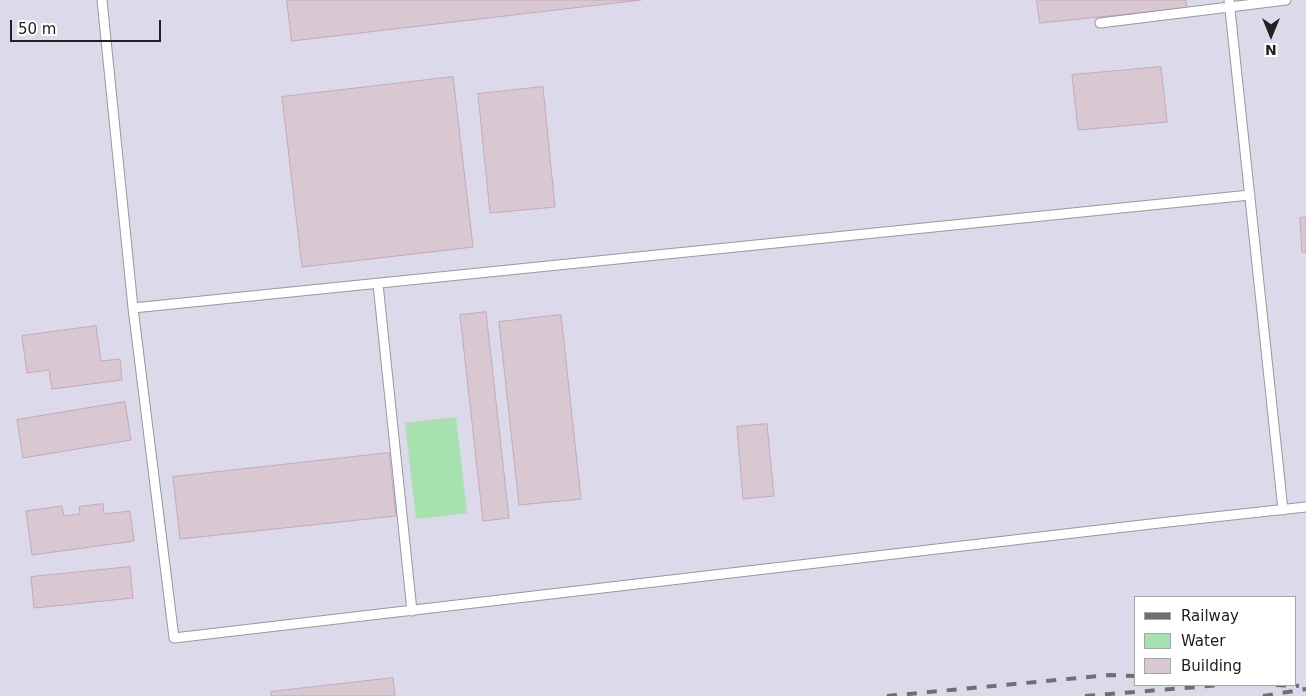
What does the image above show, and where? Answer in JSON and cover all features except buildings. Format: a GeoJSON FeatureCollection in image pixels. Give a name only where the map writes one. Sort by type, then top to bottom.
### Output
{"type":"FeatureCollection","features":[{"type":"Feature","properties":{"kind":"lane"},"geometry":{"type":"LineString","coordinates":[[102,0],[133,308],[174,638],[1306,507]]}},
{"type":"Feature","properties":{"kind":"lane"},"geometry":{"type":"LineString","coordinates":[[1100,23],[1230,4],[1286,0]]}},
{"type":"Feature","properties":{"kind":"lane"},"geometry":{"type":"LineString","coordinates":[[1230,4],[1283,510]]}},
{"type":"Feature","properties":{"kind":"lane"},"geometry":{"type":"LineString","coordinates":[[133,308],[1250,195]]}},
{"type":"Feature","properties":{"kind":"lane"},"geometry":{"type":"LineString","coordinates":[[378,284],[412,611]]}},
{"type":"Feature","properties":{"kind":"shaded area"},"geometry":{"type":"Polygon","coordinates":[[[0,0],[1306,0],[1306,696],[0,696],[0,0]]]}},
{"type":"Feature","properties":{"kind":"water"},"geometry":{"type":"Polygon","coordinates":[[[456,417],[467,513],[416,519],[405,423],[456,417]]]}},
{"type":"Feature","properties":{"kind":"railway"},"geometry":{"type":"LineString","coordinates":[[887,696],[1110,675],[1134,676]]}},
{"type":"Feature","properties":{"kind":"railway"},"geometry":{"type":"LineString","coordinates":[[1085,696],[1209,686]]}},
{"type":"Feature","properties":{"kind":"railway"},"geometry":{"type":"LineString","coordinates":[[1263,696],[1306,689]]}}]}
